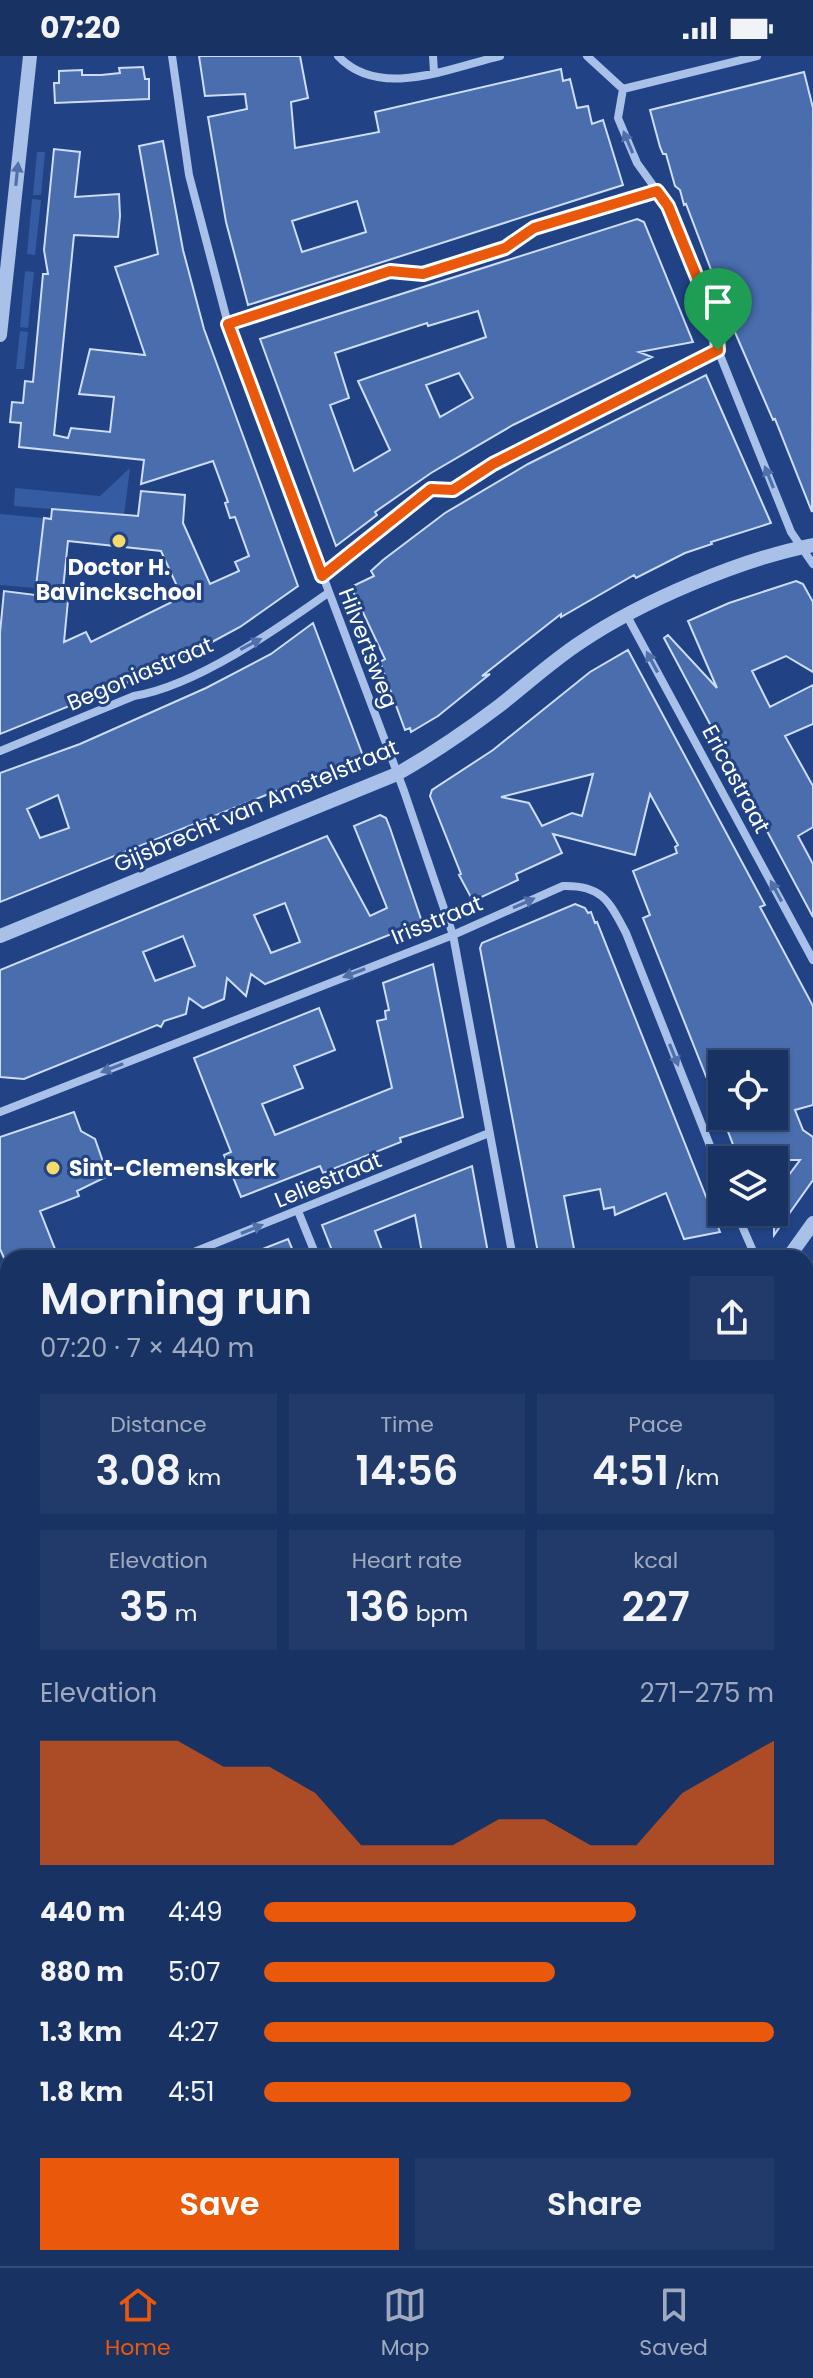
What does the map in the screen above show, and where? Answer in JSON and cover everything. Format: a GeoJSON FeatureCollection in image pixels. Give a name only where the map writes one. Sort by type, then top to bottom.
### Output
{"type":"FeatureCollection","features":[{"type":"Feature","properties":{"kind":"street"},"geometry":{"type":"LineString","coordinates":[[0,335],[30,56]]}},
{"type":"Feature","properties":{"kind":"street","name":"Hilvertsweg"},"geometry":{"type":"LineString","coordinates":[[172,56],[189,175],[228,324],[397,774],[453,935],[511,1250]]}},
{"type":"Feature","properties":{"kind":"street"},"geometry":{"type":"LineString","coordinates":[[338,56],[358,73],[388,80],[500,56]]}},
{"type":"Feature","properties":{"kind":"street"},"geometry":{"type":"LineString","coordinates":[[433,56],[434,72]]}},
{"type":"Feature","properties":{"kind":"street"},"geometry":{"type":"LineString","coordinates":[[587,56],[623,89]]}},
{"type":"Feature","properties":{"kind":"street"},"geometry":{"type":"LineString","coordinates":[[623,89],[757,56]]}},
{"type":"Feature","properties":{"kind":"street"},"geometry":{"type":"LineString","coordinates":[[623,89],[618,118],[637,163],[668,206],[716,324],[718,350],[791,532],[807,546],[813,564]]}},
{"type":"Feature","properties":{"kind":"street"},"geometry":{"type":"LineString","coordinates":[[228,324],[390,271],[423,274],[505,248],[534,228],[657,191]]}},
{"type":"Feature","properties":{"kind":"street"},"geometry":{"type":"LineString","coordinates":[[322,576],[431,489],[453,490],[493,464],[718,350]]}},
{"type":"Feature","properties":{"kind":"street","name":"Gijsbrecht van Amstelstraat"},"geometry":{"type":"LineString","coordinates":[[0,936],[397,774],[436,751],[499,706],[564,654],[627,616],[716,575],[807,546]]}},
{"type":"Feature","properties":{"kind":"street","name":"Begoniastraat"},"geometry":{"type":"LineString","coordinates":[[0,751],[134,696],[154,693],[267,635],[328,593]]}},
{"type":"Feature","properties":{"kind":"street","name":"Ericastraat"},"geometry":{"type":"LineString","coordinates":[[627,616],[813,960]]}},
{"type":"Feature","properties":{"kind":"street","name":"Irisstraat"},"geometry":{"type":"LineString","coordinates":[[0,1112],[453,935],[563,886],[582,886],[603,896],[612,905],[626,933],[710,1146]]}},
{"type":"Feature","properties":{"kind":"street","name":"Leliestraat"},"geometry":{"type":"LineString","coordinates":[[199,1250],[489,1133]]}},
{"type":"Feature","properties":{"kind":"street"},"geometry":{"type":"LineString","coordinates":[[298,1211],[314,1250]]}},
{"type":"Feature","properties":{"kind":"street"},"geometry":{"type":"LineString","coordinates":[[794,1250],[813,1223]]}},
{"type":"Feature","properties":{"kind":"street"},"geometry":{"type":"LineString","coordinates":[[742,1226],[753,1250]]}},
{"type":"Feature","properties":{"kind":"shaded area"},"geometry":{"type":"Polygon","coordinates":[[[37,152],[45,152],[41,195],[33,195],[37,152]]]}},
{"type":"Feature","properties":{"kind":"shaded area"},"geometry":{"type":"Polygon","coordinates":[[[32,199],[41,200],[35,255],[27,254],[32,199]]]}},
{"type":"Feature","properties":{"kind":"shaded area"},"geometry":{"type":"Polygon","coordinates":[[[25,271],[34,272],[28,328],[20,327],[25,271]]]}},
{"type":"Feature","properties":{"kind":"shaded area"},"geometry":{"type":"Polygon","coordinates":[[[20,331],[28,332],[24,369],[16,369],[20,331]]]}},
{"type":"Feature","properties":{"kind":"shaded area"},"geometry":{"type":"Polygon","coordinates":[[[130,468],[124,515],[14,506],[15,488],[100,496],[130,468]]]}},
{"type":"Feature","properties":{"kind":"shaded area"},"geometry":{"type":"Polygon","coordinates":[[[0,514],[44,518],[35,588],[0,585],[0,514]]]}},
{"type":"Feature","properties":{"kind":"building"},"geometry":{"type":"Polygon","coordinates":[[[199,56],[300,56],[308,98],[291,102],[295,148],[379,132],[375,112],[561,69],[563,81],[570,79],[577,108],[588,106],[592,124],[603,120],[623,185],[248,305],[226,222],[208,117],[247,109],[245,94],[205,96],[199,56]],[[357,201],[292,221],[302,252],[366,232],[357,201]]]}},
{"type":"Feature","properties":{"kind":"building"},"geometry":{"type":"Polygon","coordinates":[[[143,67],[145,79],[149,79],[149,99],[55,103],[54,83],[59,83],[59,71],[82,70],[82,75],[101,75],[120,73],[119,68],[143,67]]]}},
{"type":"Feature","properties":{"kind":"building"},"geometry":{"type":"Polygon","coordinates":[[[804,72],[813,108],[812,512],[775,419],[734,330],[686,204],[675,186],[650,110],[804,72]]]}},
{"type":"Feature","properties":{"kind":"building"},"geometry":{"type":"Polygon","coordinates":[[[163,141],[183,250],[204,329],[298,586],[240,627],[212,642],[131,681],[0,734],[0,633],[4,591],[35,595],[44,518],[51,519],[52,509],[138,516],[141,491],[185,495],[183,523],[210,584],[239,571],[235,562],[249,556],[235,517],[230,518],[225,503],[228,502],[213,461],[141,484],[144,460],[19,447],[21,423],[10,422],[12,402],[23,403],[25,381],[33,382],[43,274],[48,274],[44,250],[54,149],[80,152],[75,197],[119,194],[120,216],[118,237],[74,235],[54,435],[68,438],[71,428],[110,432],[114,397],[79,394],[90,349],[145,355],[115,267],[158,254],[139,146],[163,141]],[[68,541],[62,599],[68,600],[64,642],[86,632],[91,642],[182,597],[161,551],[68,541]]]}},
{"type":"Feature","properties":{"kind":"building"},"geometry":{"type":"Polygon","coordinates":[[[637,219],[644,222],[693,342],[639,352],[652,357],[513,425],[431,473],[375,512],[377,515],[336,546],[260,339],[637,219]],[[478,311],[428,326],[427,323],[335,353],[349,398],[330,405],[354,471],[390,450],[358,381],[486,337],[478,311]],[[459,373],[426,385],[440,417],[473,398],[459,373]]]}},
{"type":"Feature","properties":{"kind":"building"},"geometry":{"type":"Polygon","coordinates":[[[706,375],[771,523],[711,542],[636,578],[634,575],[561,617],[561,614],[482,676],[490,674],[438,716],[411,732],[410,728],[405,730],[380,662],[385,659],[351,587],[374,576],[371,571],[383,560],[445,513],[528,464],[706,375]]]}},
{"type":"Feature","properties":{"kind":"building"},"geometry":{"type":"Polygon","coordinates":[[[796,581],[803,584],[813,602],[813,672],[786,656],[752,671],[770,707],[813,685],[813,724],[785,736],[813,786],[813,827],[798,836],[813,864],[813,917],[664,638],[668,635],[717,688],[688,621],[729,603],[796,581]]]}},
{"type":"Feature","properties":{"kind":"building"},"geometry":{"type":"Polygon","coordinates":[[[313,623],[363,756],[0,902],[0,773],[80,744],[206,688],[271,654],[313,623]],[[58,795],[27,809],[40,838],[69,828],[58,795]]]}},
{"type":"Feature","properties":{"kind":"building"},"geometry":{"type":"Polygon","coordinates":[[[628,650],[765,905],[760,907],[813,1006],[813,1105],[795,1110],[803,1130],[813,1137],[813,1180],[788,1215],[788,1176],[800,1160],[788,1160],[788,1146],[734,1146],[727,1130],[788,1130],[788,1050],[708,1050],[708,1081],[643,918],[650,915],[633,871],[677,853],[675,847],[678,845],[650,794],[635,855],[553,834],[562,853],[516,874],[518,880],[473,901],[459,875],[430,796],[432,790],[493,750],[590,672],[628,650]],[[593,774],[501,797],[529,803],[542,826],[572,813],[582,816],[593,774]]]}},
{"type":"Feature","properties":{"kind":"building"},"geometry":{"type":"Polygon","coordinates":[[[380,815],[386,818],[422,922],[265,984],[251,974],[246,996],[227,978],[224,999],[203,1008],[189,998],[186,1014],[164,1021],[161,1027],[157,1025],[24,1079],[0,1077],[0,970],[327,836],[370,916],[387,908],[354,826],[380,815]],[[285,903],[254,915],[271,953],[300,942],[285,903]],[[183,936],[143,952],[155,981],[195,966],[183,936]]]}},
{"type":"Feature","properties":{"kind":"building"},"geometry":{"type":"Polygon","coordinates":[[[575,904],[591,912],[708,1202],[708,1226],[718,1226],[720,1232],[684,1239],[666,1193],[615,1215],[614,1207],[604,1209],[600,1189],[564,1196],[574,1250],[537,1250],[480,948],[482,943],[575,904]]]}},
{"type":"Feature","properties":{"kind":"building"},"geometry":{"type":"Polygon","coordinates":[[[433,964],[463,1117],[400,1138],[401,1142],[323,1173],[320,1166],[241,1197],[224,1155],[231,1152],[194,1058],[319,1008],[335,1050],[294,1066],[303,1088],[262,1104],[275,1135],[392,1088],[377,1021],[386,1019],[385,1011],[389,1010],[383,983],[433,964]]]}},
{"type":"Feature","properties":{"kind":"building","name":"Sint-Clemenskerk"},"geometry":{"type":"Polygon","coordinates":[[[74,1112],[81,1131],[95,1139],[108,1176],[77,1191],[79,1196],[40,1211],[55,1250],[0,1250],[0,1137],[74,1112]]]}},
{"type":"Feature","properties":{"kind":"building"},"geometry":{"type":"Polygon","coordinates":[[[472,1166],[488,1250],[422,1250],[415,1215],[375,1231],[382,1250],[332,1250],[322,1225],[472,1166]]]}},
{"type":"Feature","properties":{"kind":"building"},"geometry":{"type":"Polygon","coordinates":[[[288,1239],[293,1250],[260,1250],[288,1239]]]}},
{"type":"Feature","properties":{"kind":"place","name":"Doctor H. Bavinckschool"},"geometry":{"type":"Point","coordinates":[119,541]}},
{"type":"Feature","properties":{"kind":"place","name":"Sint-Clemenskerk"},"geometry":{"type":"Point","coordinates":[53,1168]}},
{"type":"Feature","properties":{"kind":"route"},"geometry":{"type":"LineString","coordinates":[[657,191],[668,206],[716,324],[718,350],[493,464],[453,490],[431,489],[322,576],[228,324],[390,271],[423,274],[505,248],[534,228],[657,191]]}}]}
